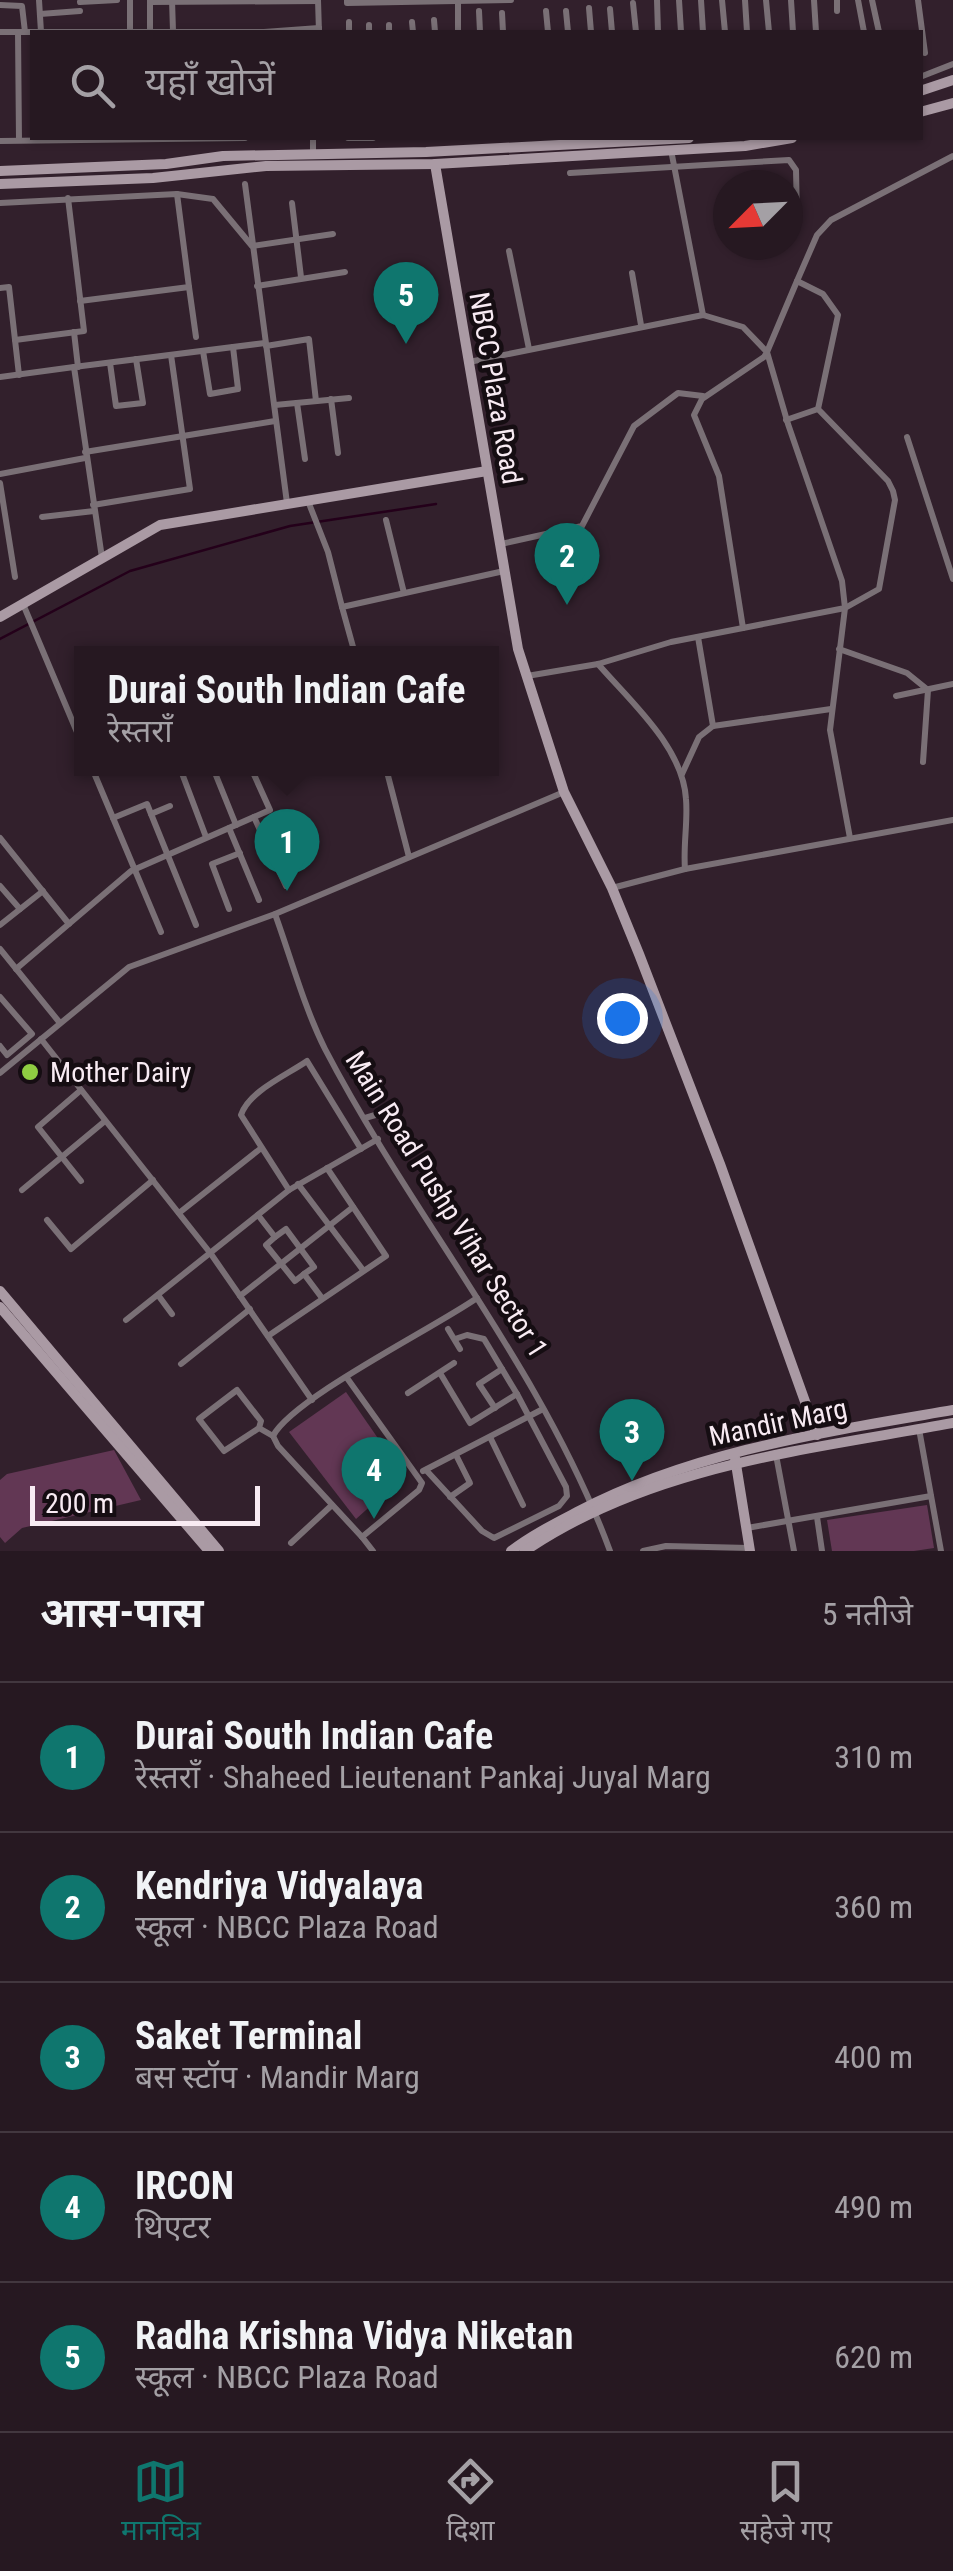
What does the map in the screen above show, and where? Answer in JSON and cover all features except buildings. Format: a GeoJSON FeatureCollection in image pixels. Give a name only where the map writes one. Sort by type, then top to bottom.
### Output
{"type":"FeatureCollection","features":[{"type":"Feature","properties":{"kind":"street"},"geometry":{"type":"LineString","coordinates":[[39,0],[41,30]]}},
{"type":"Feature","properties":{"kind":"street"},"geometry":{"type":"LineString","coordinates":[[84,30],[80,1],[117,0]]}},
{"type":"Feature","properties":{"kind":"street"},"geometry":{"type":"LineString","coordinates":[[130,0],[130,30]]}},
{"type":"Feature","properties":{"kind":"street"},"geometry":{"type":"LineString","coordinates":[[150,30],[150,1],[318,0],[319,30]]}},
{"type":"Feature","properties":{"kind":"street"},"geometry":{"type":"LineString","coordinates":[[347,0],[511,0]]}},
{"type":"Feature","properties":{"kind":"street"},"geometry":{"type":"LineString","coordinates":[[656,0],[658,30]]}},
{"type":"Feature","properties":{"kind":"street"},"geometry":{"type":"LineString","coordinates":[[679,0],[680,30]]}},
{"type":"Feature","properties":{"kind":"street"},"geometry":{"type":"LineString","coordinates":[[701,0],[703,30]]}},
{"type":"Feature","properties":{"kind":"street"},"geometry":{"type":"LineString","coordinates":[[722,0],[725,30]]}},
{"type":"Feature","properties":{"kind":"street"},"geometry":{"type":"LineString","coordinates":[[745,0],[746,30]]}},
{"type":"Feature","properties":{"kind":"street"},"geometry":{"type":"LineString","coordinates":[[766,0],[769,30]]}},
{"type":"Feature","properties":{"kind":"street"},"geometry":{"type":"LineString","coordinates":[[792,0],[794,30]]}},
{"type":"Feature","properties":{"kind":"street"},"geometry":{"type":"LineString","coordinates":[[814,0],[816,30]]}},
{"type":"Feature","properties":{"kind":"street"},"geometry":{"type":"LineString","coordinates":[[837,0],[837,11]]}},
{"type":"Feature","properties":{"kind":"street"},"geometry":{"type":"LineString","coordinates":[[858,0],[864,30]]}},
{"type":"Feature","properties":{"kind":"street"},"geometry":{"type":"LineString","coordinates":[[872,0],[878,30]]}},
{"type":"Feature","properties":{"kind":"street"},"geometry":{"type":"LineString","coordinates":[[918,0],[922,30]]}},
{"type":"Feature","properties":{"kind":"street"},"geometry":{"type":"LineString","coordinates":[[172,1],[173,30]]}},
{"type":"Feature","properties":{"kind":"street"},"geometry":{"type":"LineString","coordinates":[[458,2],[458,30]]}},
{"type":"Feature","properties":{"kind":"street"},"geometry":{"type":"LineString","coordinates":[[634,2],[636,30]]}},
{"type":"Feature","properties":{"kind":"street"},"geometry":{"type":"LineString","coordinates":[[0,4],[22,6],[19,140]]}},
{"type":"Feature","properties":{"kind":"street"},"geometry":{"type":"LineString","coordinates":[[589,8],[591,30]]}},
{"type":"Feature","properties":{"kind":"street"},"geometry":{"type":"LineString","coordinates":[[546,10],[548,30]]}},
{"type":"Feature","properties":{"kind":"street"},"geometry":{"type":"LineString","coordinates":[[566,10],[568,30]]}},
{"type":"Feature","properties":{"kind":"street"},"geometry":{"type":"LineString","coordinates":[[610,10],[612,30]]}},
{"type":"Feature","properties":{"kind":"street"},"geometry":{"type":"LineString","coordinates":[[40,14],[80,11]]}},
{"type":"Feature","properties":{"kind":"street"},"geometry":{"type":"LineString","coordinates":[[479,11],[480,30]]}},
{"type":"Feature","properties":{"kind":"street"},"geometry":{"type":"LineString","coordinates":[[502,13],[503,30]]}},
{"type":"Feature","properties":{"kind":"street"},"geometry":{"type":"LineString","coordinates":[[434,20],[435,30]]}},
{"type":"Feature","properties":{"kind":"street"},"geometry":{"type":"LineString","coordinates":[[349,22],[349,30]]}},
{"type":"Feature","properties":{"kind":"street"},"geometry":{"type":"LineString","coordinates":[[412,22],[413,30]]}},
{"type":"Feature","properties":{"kind":"street"},"geometry":{"type":"LineString","coordinates":[[0,32],[30,32]]}},
{"type":"Feature","properties":{"kind":"street"},"geometry":{"type":"LineString","coordinates":[[923,38],[925,53]]}},
{"type":"Feature","properties":{"kind":"street"},"geometry":{"type":"LineString","coordinates":[[923,76],[953,64]]}},
{"type":"Feature","properties":{"kind":"street"},"geometry":{"type":"LineString","coordinates":[[923,90],[953,80]]}},
{"type":"Feature","properties":{"kind":"street"},"geometry":{"type":"LineString","coordinates":[[923,111],[953,103]]}},
{"type":"Feature","properties":{"kind":"street"},"geometry":{"type":"LineString","coordinates":[[0,140],[30,140]]}},
{"type":"Feature","properties":{"kind":"street"},"geometry":{"type":"LineString","coordinates":[[312,154],[313,140]]}},
{"type":"Feature","properties":{"kind":"street"},"geometry":{"type":"LineString","coordinates":[[372,140],[372,152]]}},
{"type":"Feature","properties":{"kind":"street"},"geometry":{"type":"LineString","coordinates":[[2,177],[223,156],[644,140]]}},
{"type":"Feature","properties":{"kind":"street"},"geometry":{"type":"LineString","coordinates":[[2,177],[153,178],[266,166],[434,164],[745,146],[780,140]]}},
{"type":"Feature","properties":{"kind":"street"},"geometry":{"type":"LineString","coordinates":[[671,150],[703,315]]}},
{"type":"Feature","properties":{"kind":"street"},"geometry":{"type":"LineString","coordinates":[[744,628],[719,476],[694,415],[696,406],[764,357],[817,235],[831,220],[953,156]]}},
{"type":"Feature","properties":{"kind":"street"},"geometry":{"type":"LineString","coordinates":[[570,174],[789,160],[796,170]]}},
{"type":"Feature","properties":{"kind":"street","name":"NBCC Plaza Road"},"geometry":{"type":"LineString","coordinates":[[434,164],[518,648],[564,792],[612,888],[720,1164],[817,1435]]}},
{"type":"Feature","properties":{"kind":"street"},"geometry":{"type":"LineString","coordinates":[[245,184],[288,505]]}},
{"type":"Feature","properties":{"kind":"street"},"geometry":{"type":"LineString","coordinates":[[0,204],[178,194],[214,199],[252,246]]}},
{"type":"Feature","properties":{"kind":"street"},"geometry":{"type":"LineString","coordinates":[[178,194],[196,337]]}},
{"type":"Feature","properties":{"kind":"street"},"geometry":{"type":"LineString","coordinates":[[15,340],[84,331],[68,198]]}},
{"type":"Feature","properties":{"kind":"street"},"geometry":{"type":"LineString","coordinates":[[292,203],[301,276]]}},
{"type":"Feature","properties":{"kind":"street"},"geometry":{"type":"LineString","coordinates":[[252,246],[333,234]]}},
{"type":"Feature","properties":{"kind":"street"},"geometry":{"type":"LineString","coordinates":[[509,251],[529,349]]}},
{"type":"Feature","properties":{"kind":"street"},"geometry":{"type":"LineString","coordinates":[[257,286],[345,272]]}},
{"type":"Feature","properties":{"kind":"street"},"geometry":{"type":"LineString","coordinates":[[632,273],[641,325]]}},
{"type":"Feature","properties":{"kind":"street"},"geometry":{"type":"LineString","coordinates":[[797,281],[824,294],[838,314],[818,409]]}},
{"type":"Feature","properties":{"kind":"street"},"geometry":{"type":"LineString","coordinates":[[0,288],[9,287],[19,375]]}},
{"type":"Feature","properties":{"kind":"street"},"geometry":{"type":"LineString","coordinates":[[80,301],[189,287]]}},
{"type":"Feature","properties":{"kind":"street"},"geometry":{"type":"LineString","coordinates":[[468,363],[703,315],[743,327],[767,352],[786,420],[842,581],[845,608],[830,709],[831,745],[850,838]]}},
{"type":"Feature","properties":{"kind":"street"},"geometry":{"type":"LineString","coordinates":[[74,332],[85,455],[102,558]]}},
{"type":"Feature","properties":{"kind":"street"},"geometry":{"type":"LineString","coordinates":[[0,377],[309,340],[316,401]]}},
{"type":"Feature","properties":{"kind":"street"},"geometry":{"type":"LineString","coordinates":[[204,350],[210,394],[238,389],[233,347]]}},
{"type":"Feature","properties":{"kind":"street"},"geometry":{"type":"LineString","coordinates":[[42,517],[190,489],[171,355]]}},
{"type":"Feature","properties":{"kind":"street"},"geometry":{"type":"LineString","coordinates":[[110,362],[116,406],[143,403],[136,359]]}},
{"type":"Feature","properties":{"kind":"street"},"geometry":{"type":"LineString","coordinates":[[500,544],[582,526],[634,426],[678,392],[705,397]]}},
{"type":"Feature","properties":{"kind":"street"},"geometry":{"type":"LineString","coordinates":[[275,405],[348,398]]}},
{"type":"Feature","properties":{"kind":"street"},"geometry":{"type":"LineString","coordinates":[[330,400],[338,453]]}},
{"type":"Feature","properties":{"kind":"street"},"geometry":{"type":"LineString","coordinates":[[297,403],[305,459]]}},
{"type":"Feature","properties":{"kind":"street"},"geometry":{"type":"LineString","coordinates":[[786,420],[818,409]]}},
{"type":"Feature","properties":{"kind":"street"},"geometry":{"type":"LineString","coordinates":[[527,676],[598,664],[698,637],[845,608],[879,588],[895,500],[888,481],[818,409]]}},
{"type":"Feature","properties":{"kind":"street"},"geometry":{"type":"LineString","coordinates":[[0,474],[275,421]]}},
{"type":"Feature","properties":{"kind":"street"},"geometry":{"type":"LineString","coordinates":[[907,437],[953,579]]}},
{"type":"Feature","properties":{"kind":"street"},"geometry":{"type":"LineString","coordinates":[[0,617],[160,526],[487,471]]}},
{"type":"Feature","properties":{"kind":"street"},"geometry":{"type":"LineString","coordinates":[[0,483],[15,576]]}},
{"type":"Feature","properties":{"kind":"street"},"geometry":{"type":"LineString","coordinates":[[308,501],[328,552],[353,646]]}},
{"type":"Feature","properties":{"kind":"street"},"geometry":{"type":"LineString","coordinates":[[386,520],[404,593]]}},
{"type":"Feature","properties":{"kind":"street"},"geometry":{"type":"LineString","coordinates":[[342,607],[504,571]]}},
{"type":"Feature","properties":{"kind":"street"},"geometry":{"type":"LineString","coordinates":[[23,604],[74,725]]}},
{"type":"Feature","properties":{"kind":"street"},"geometry":{"type":"LineString","coordinates":[[698,637],[714,726]]}},
{"type":"Feature","properties":{"kind":"street"},"geometry":{"type":"LineString","coordinates":[[839,649],[907,673],[928,690]]}},
{"type":"Feature","properties":{"kind":"street"},"geometry":{"type":"LineString","coordinates":[[598,664],[662,740],[682,774],[686,798],[685,869]]}},
{"type":"Feature","properties":{"kind":"street"},"geometry":{"type":"LineString","coordinates":[[896,696],[953,684]]}},
{"type":"Feature","properties":{"kind":"street"},"geometry":{"type":"LineString","coordinates":[[923,762],[928,690]]}},
{"type":"Feature","properties":{"kind":"street"},"geometry":{"type":"LineString","coordinates":[[682,774],[699,737],[714,726],[830,709]]}},
{"type":"Feature","properties":{"kind":"street"},"geometry":{"type":"LineString","coordinates":[[95,776],[161,932]]}},
{"type":"Feature","properties":{"kind":"street"},"geometry":{"type":"LineString","coordinates":[[183,776],[206,838]]}},
{"type":"Feature","properties":{"kind":"street"},"geometry":{"type":"LineString","coordinates":[[216,776],[258,900]]}},
{"type":"Feature","properties":{"kind":"street"},"geometry":{"type":"LineString","coordinates":[[16,969],[134,869],[270,810],[255,776]]}},
{"type":"Feature","properties":{"kind":"street"},"geometry":{"type":"LineString","coordinates":[[388,776],[409,858]]}},
{"type":"Feature","properties":{"kind":"street"},"geometry":{"type":"LineString","coordinates":[[0,1074],[128,967],[274,914],[564,792]]}},
{"type":"Feature","properties":{"kind":"street"},"geometry":{"type":"LineString","coordinates":[[113,818],[147,804],[196,925]]}},
{"type":"Feature","properties":{"kind":"street"},"geometry":{"type":"LineString","coordinates":[[152,814],[170,806]]}},
{"type":"Feature","properties":{"kind":"street"},"geometry":{"type":"LineString","coordinates":[[254,816],[286,886]]}},
{"type":"Feature","properties":{"kind":"street"},"geometry":{"type":"LineString","coordinates":[[612,888],[685,869],[953,820]]}},
{"type":"Feature","properties":{"kind":"street"},"geometry":{"type":"LineString","coordinates":[[0,838],[69,924]]}},
{"type":"Feature","properties":{"kind":"street"},"geometry":{"type":"LineString","coordinates":[[229,909],[212,864],[240,853]]}},
{"type":"Feature","properties":{"kind":"street"},"geometry":{"type":"LineString","coordinates":[[0,886],[20,909]]}},
{"type":"Feature","properties":{"kind":"street"},"geometry":{"type":"LineString","coordinates":[[0,925],[43,891]]}},
{"type":"Feature","properties":{"kind":"street","name":"Main Road Pushp Vihar Sector 1"},"geometry":{"type":"LineString","coordinates":[[274,914],[324,1046],[543,1410],[593,1508],[610,1551]]}},
{"type":"Feature","properties":{"kind":"street"},"geometry":{"type":"LineString","coordinates":[[0,950],[60,1024]]}},
{"type":"Feature","properties":{"kind":"street"},"geometry":{"type":"LineString","coordinates":[[0,997],[32,1034],[7,1055],[0,1046]]}},
{"type":"Feature","properties":{"kind":"street"},"geometry":{"type":"LineString","coordinates":[[41,1040],[211,1254],[312,1400]]}},
{"type":"Feature","properties":{"kind":"street"},"geometry":{"type":"LineString","coordinates":[[289,1190],[241,1115],[243,1107],[307,1061],[361,1149]]}},
{"type":"Feature","properties":{"kind":"street"},"geometry":{"type":"LineString","coordinates":[[81,1090],[38,1126],[82,1181]]}},
{"type":"Feature","properties":{"kind":"street"},"geometry":{"type":"LineString","coordinates":[[366,1118],[382,1113]]}},
{"type":"Feature","properties":{"kind":"street"},"geometry":{"type":"LineString","coordinates":[[22,1190],[106,1120]]}},
{"type":"Feature","properties":{"kind":"street"},"geometry":{"type":"LineString","coordinates":[[126,1320],[289,1190],[378,1139]]}},
{"type":"Feature","properties":{"kind":"street"},"geometry":{"type":"LineString","coordinates":[[179,1213],[261,1149]]}},
{"type":"Feature","properties":{"kind":"street"},"geometry":{"type":"LineString","coordinates":[[268,1336],[386,1256],[326,1168]]}},
{"type":"Feature","properties":{"kind":"street"},"geometry":{"type":"LineString","coordinates":[[47,1220],[71,1248],[153,1180]]}},
{"type":"Feature","properties":{"kind":"street"},"geometry":{"type":"LineString","coordinates":[[298,1184],[363,1270]]}},
{"type":"Feature","properties":{"kind":"street"},"geometry":{"type":"LineString","coordinates":[[240,1296],[353,1207]]}},
{"type":"Feature","properties":{"kind":"street"},"geometry":{"type":"LineString","coordinates":[[258,1216],[275,1238]]}},
{"type":"Feature","properties":{"kind":"street"},"geometry":{"type":"LineString","coordinates":[[286,1229],[300,1248],[314,1267],[295,1281],[266,1245],[286,1229]]}},
{"type":"Feature","properties":{"kind":"street"},"geometry":{"type":"LineString","coordinates":[[304,1274],[322,1298]]}},
{"type":"Feature","properties":{"kind":"street"},"geometry":{"type":"LineString","coordinates":[[0,1291],[83,1396],[219,1551]]}},
{"type":"Feature","properties":{"kind":"street"},"geometry":{"type":"LineString","coordinates":[[158,1296],[172,1314]]}},
{"type":"Feature","properties":{"kind":"street"},"geometry":{"type":"LineString","coordinates":[[273,1436],[312,1400],[477,1298]]}},
{"type":"Feature","properties":{"kind":"street"},"geometry":{"type":"LineString","coordinates":[[0,1307],[83,1396]]}},
{"type":"Feature","properties":{"kind":"street"},"geometry":{"type":"LineString","coordinates":[[181,1364],[250,1309]]}},
{"type":"Feature","properties":{"kind":"street"},"geometry":{"type":"LineString","coordinates":[[448,1329],[460,1349]]}},
{"type":"Feature","properties":{"kind":"street"},"geometry":{"type":"LineString","coordinates":[[347,1378],[422,1472],[482,1532],[494,1538],[564,1502],[566,1487],[518,1394],[484,1339],[468,1335],[455,1340]]}},
{"type":"Feature","properties":{"kind":"street"},"geometry":{"type":"LineString","coordinates":[[408,1393],[454,1363]]}},
{"type":"Feature","properties":{"kind":"street"},"geometry":{"type":"LineString","coordinates":[[495,1408],[479,1384],[502,1369]]}},
{"type":"Feature","properties":{"kind":"street"},"geometry":{"type":"LineString","coordinates":[[440,1373],[470,1423],[518,1394]]}},
{"type":"Feature","properties":{"kind":"street"},"geometry":{"type":"LineString","coordinates":[[237,1390],[261,1421],[259,1428],[224,1451],[199,1420],[237,1390]]}},
{"type":"Feature","properties":{"kind":"street"},"geometry":{"type":"LineString","coordinates":[[422,1472],[543,1410]]}},
{"type":"Feature","properties":{"kind":"street","name":"Mandir Marg"},"geometry":{"type":"LineString","coordinates":[[511,1551],[529,1537],[593,1508],[734,1458],[817,1435],[953,1410]]}},
{"type":"Feature","properties":{"kind":"street","name":"Mandir Marg"},"geometry":{"type":"LineString","coordinates":[[734,1458],[776,1456],[953,1423]]}},
{"type":"Feature","properties":{"kind":"street"},"geometry":{"type":"LineString","coordinates":[[259,1428],[273,1436],[373,1551]]}},
{"type":"Feature","properties":{"kind":"street"},"geometry":{"type":"LineString","coordinates":[[919,1429],[942,1551]]}},
{"type":"Feature","properties":{"kind":"street"},"geometry":{"type":"LineString","coordinates":[[490,1437],[523,1504]]}},
{"type":"Feature","properties":{"kind":"street"},"geometry":{"type":"LineString","coordinates":[[450,1497],[470,1483],[456,1454]]}},
{"type":"Feature","properties":{"kind":"street"},"geometry":{"type":"LineString","coordinates":[[776,1456],[794,1551]]}},
{"type":"Feature","properties":{"kind":"street"},"geometry":{"type":"LineString","coordinates":[[643,1551],[666,1546],[749,1550],[734,1458]]}},
{"type":"Feature","properties":{"kind":"street"},"geometry":{"type":"LineString","coordinates":[[362,1537],[419,1490],[422,1472]]}},
{"type":"Feature","properties":{"kind":"street"},"geometry":{"type":"LineString","coordinates":[[166,1494],[209,1551]]}},
{"type":"Feature","properties":{"kind":"street"},"geometry":{"type":"LineString","coordinates":[[747,1528],[932,1496]]}},
{"type":"Feature","properties":{"kind":"street"},"geometry":{"type":"LineString","coordinates":[[290,1543],[332,1504]]}},
{"type":"Feature","properties":{"kind":"street","name":"Mandir Marg"},"geometry":{"type":"LineString","coordinates":[[525,1551],[593,1508]]}},
{"type":"Feature","properties":{"kind":"street"},"geometry":{"type":"LineString","coordinates":[[817,1517],[822,1551]]}},
{"type":"Feature","properties":{"kind":"shaded area"},"geometry":{"type":"Polygon","coordinates":[[[346,1392],[404,1476],[356,1519],[289,1432],[346,1392]]]}},
{"type":"Feature","properties":{"kind":"shaded area"},"geometry":{"type":"Polygon","coordinates":[[[114,1450],[141,1500],[22,1528],[5,1543],[0,1537],[0,1480],[7,1474],[114,1450]]]}},
{"type":"Feature","properties":{"kind":"shaded area"},"geometry":{"type":"Polygon","coordinates":[[[927,1505],[934,1548],[832,1551],[827,1520],[927,1505]]]}},
{"type":"Feature","properties":{"kind":"waterway"},"geometry":{"type":"LineString","coordinates":[[0,639],[130,571],[290,526],[436,504]]}},
{"type":"Feature","properties":{"kind":"place","name":"Radha Krishna Vidya Niketan"},"geometry":{"type":"Point","coordinates":[406,344]}},
{"type":"Feature","properties":{"kind":"place","name":"Kendriya Vidyalaya"},"geometry":{"type":"Point","coordinates":[567,605]}},
{"type":"Feature","properties":{"kind":"place","name":"Durai South Indian Cafe"},"geometry":{"type":"Point","coordinates":[287,891]}},
{"type":"Feature","properties":{"kind":"place","name":"Mother Dairy"},"geometry":{"type":"Point","coordinates":[30,1072]}},
{"type":"Feature","properties":{"kind":"place","name":"Saket Terminal"},"geometry":{"type":"Point","coordinates":[632,1481]}},
{"type":"Feature","properties":{"kind":"place","name":"IRCON"},"geometry":{"type":"Point","coordinates":[374,1519]}}]}
